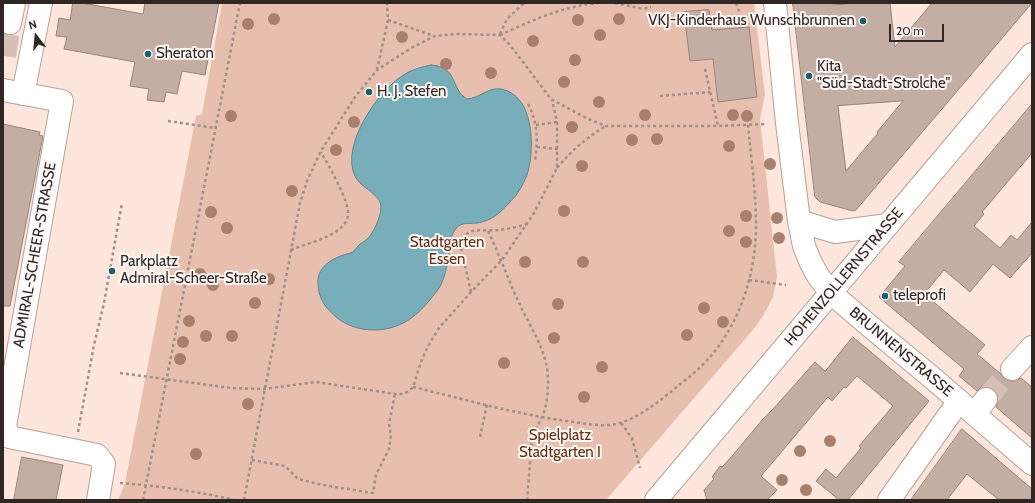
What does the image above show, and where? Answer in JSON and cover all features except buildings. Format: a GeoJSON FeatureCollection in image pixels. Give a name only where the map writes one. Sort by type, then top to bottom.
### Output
{"type":"FeatureCollection","features":[{"type":"Feature","properties":{"kind":"street"},"geometry":{"type":"LineString","coordinates":[[13,92],[41,3]]}},
{"type":"Feature","properties":{"kind":"street","name":"BRUNNENSTRASSE"},"geometry":{"type":"LineString","coordinates":[[775,3],[787,123],[799,221],[804,246],[818,276],[831,293],[973,405],[1032,464]]}},
{"type":"Feature","properties":{"kind":"street","name":"HOHENZOLLERNSTRASSE"},"geometry":{"type":"LineString","coordinates":[[656,500],[1032,54]]}},
{"type":"Feature","properties":{"kind":"street","name":"ADMIRAL-SCHEER-STRASSE"},"geometry":{"type":"LineString","coordinates":[[13,92],[62,101],[10,351],[4,426],[9,437],[97,455],[104,464],[100,491]]}},
{"type":"Feature","properties":{"kind":"street"},"geometry":{"type":"LineString","coordinates":[[799,221],[835,232],[888,225]]}},
{"type":"Feature","properties":{"kind":"street"},"geometry":{"type":"LineString","coordinates":[[1012,369],[1032,347]]}},
{"type":"Feature","properties":{"kind":"street"},"geometry":{"type":"LineString","coordinates":[[889,500],[973,405]]}},
{"type":"Feature","properties":{"kind":"path"},"geometry":{"type":"LineString","coordinates":[[143,500],[240,3]]}},
{"type":"Feature","properties":{"kind":"path"},"geometry":{"type":"LineString","coordinates":[[377,70],[388,20],[387,3]]}},
{"type":"Feature","properties":{"kind":"path"},"geometry":{"type":"LineString","coordinates":[[500,35],[507,19],[524,3]]}},
{"type":"Feature","properties":{"kind":"path"},"geometry":{"type":"LineString","coordinates":[[244,500],[300,203],[307,181],[321,151],[355,97],[377,70],[413,47],[435,36],[456,34],[500,35],[542,17],[572,8],[598,3]]}},
{"type":"Feature","properties":{"kind":"path"},"geometry":{"type":"LineString","coordinates":[[615,3],[643,9],[650,7]]}},
{"type":"Feature","properties":{"kind":"path"},"geometry":{"type":"LineString","coordinates":[[736,3],[740,14]]}},
{"type":"Feature","properties":{"kind":"path"},"geometry":{"type":"LineString","coordinates":[[388,20],[435,36]]}},
{"type":"Feature","properties":{"kind":"path"},"geometry":{"type":"LineString","coordinates":[[500,35],[510,45],[551,100],[557,122],[557,168]]}},
{"type":"Feature","properties":{"kind":"path"},"geometry":{"type":"LineString","coordinates":[[705,69],[718,126]]}},
{"type":"Feature","properties":{"kind":"path"},"geometry":{"type":"LineString","coordinates":[[660,96],[710,92]]}},
{"type":"Feature","properties":{"kind":"path"},"geometry":{"type":"LineString","coordinates":[[551,100],[588,119],[606,126],[718,126],[787,123]]}},
{"type":"Feature","properties":{"kind":"path"},"geometry":{"type":"LineString","coordinates":[[528,104],[533,113],[536,125],[537,147],[535,161]]}},
{"type":"Feature","properties":{"kind":"path"},"geometry":{"type":"LineString","coordinates":[[168,121],[215,128]]}},
{"type":"Feature","properties":{"kind":"path"},"geometry":{"type":"LineString","coordinates":[[536,125],[557,122]]}},
{"type":"Feature","properties":{"kind":"path"},"geometry":{"type":"LineString","coordinates":[[413,387],[542,418],[598,425],[622,424],[667,395],[694,373],[719,346],[734,322],[749,280],[755,248],[756,225],[754,184],[748,125]]}},
{"type":"Feature","properties":{"kind":"path"},"geometry":{"type":"LineString","coordinates":[[120,373],[225,388],[264,389],[316,382],[395,394],[403,394],[409,391],[413,387],[428,346],[439,328],[502,260],[534,213],[557,168],[571,151],[586,138],[606,126]]}},
{"type":"Feature","properties":{"kind":"path"},"geometry":{"type":"LineString","coordinates":[[537,147],[558,149]]}},
{"type":"Feature","properties":{"kind":"path"},"geometry":{"type":"LineString","coordinates":[[290,250],[339,230],[345,223],[348,214],[343,194],[321,151]]}},
{"type":"Feature","properties":{"kind":"path"},"geometry":{"type":"LineString","coordinates":[[75,450],[122,203]]}},
{"type":"Feature","properties":{"kind":"path"},"geometry":{"type":"LineString","coordinates":[[471,292],[461,244],[465,236],[478,229],[488,231],[504,230],[527,224]]}},
{"type":"Feature","properties":{"kind":"path"},"geometry":{"type":"LineString","coordinates":[[488,231],[502,260],[521,307],[539,342],[546,364],[548,381],[544,412],[542,418],[533,430],[527,500]]}},
{"type":"Feature","properties":{"kind":"path"},"geometry":{"type":"LineString","coordinates":[[749,280],[786,285]]}},
{"type":"Feature","properties":{"kind":"path"},"geometry":{"type":"LineString","coordinates":[[252,460],[285,466],[298,479],[323,485],[373,493],[376,475],[389,449],[391,435],[389,424],[395,394]]}},
{"type":"Feature","properties":{"kind":"path"},"geometry":{"type":"LineString","coordinates":[[480,438],[487,404]]}},
{"type":"Feature","properties":{"kind":"path"},"geometry":{"type":"LineString","coordinates":[[622,424],[632,438],[640,468]]}},
{"type":"Feature","properties":{"kind":"path"},"geometry":{"type":"LineString","coordinates":[[100,491],[146,485],[192,491],[234,500]]}},
{"type":"Feature","properties":{"kind":"green space","name":"Stadtgarten Essen"},"geometry":{"type":"Polygon","coordinates":[[[222,3],[754,3],[765,95],[760,119],[777,277],[773,297],[763,316],[753,330],[606,500],[118,500],[125,483],[196,116],[202,114],[222,3]]]}},
{"type":"Feature","properties":{"kind":"water"},"geometry":{"type":"Polygon","coordinates":[[[431,65],[446,70],[453,79],[458,90],[467,99],[476,97],[488,91],[501,89],[512,93],[521,101],[530,125],[531,152],[527,175],[516,195],[496,215],[489,220],[480,223],[462,224],[458,226],[452,236],[449,257],[443,280],[437,291],[417,314],[405,322],[385,329],[375,330],[354,327],[336,317],[323,302],[319,293],[318,278],[319,273],[328,263],[353,252],[359,245],[369,238],[380,216],[381,208],[378,198],[355,176],[352,163],[353,149],[357,134],[374,105],[395,81],[414,69],[431,65]]]}},
{"type":"Feature","properties":{"kind":"tunnel"},"geometry":{"type":"LineString","coordinates":[[5,56],[10,23]]}},
{"type":"Feature","properties":{"kind":"tunnel"},"geometry":{"type":"LineString","coordinates":[[986,399],[1012,369]]}},
{"type":"Feature","properties":{"kind":"place","name":"VKJ-Kinderhaus Wunschbrunnen"},"geometry":{"type":"Point","coordinates":[863,21]}},
{"type":"Feature","properties":{"kind":"place","name":"Sheraton"},"geometry":{"type":"Point","coordinates":[148,54]}},
{"type":"Feature","properties":{"kind":"place","name":"Kita \"Süd-Stadt-Strolche\""},"geometry":{"type":"Point","coordinates":[809,76]}},
{"type":"Feature","properties":{"kind":"place","name":"H. J. Stefen"},"geometry":{"type":"Point","coordinates":[369,92]}},
{"type":"Feature","properties":{"kind":"place","name":"Parkplatz Admiral-Scheer-Straße"},"geometry":{"type":"Point","coordinates":[112,271]}},
{"type":"Feature","properties":{"kind":"place","name":"teleprofi"},"geometry":{"type":"Point","coordinates":[885,296]}},
{"type":"Feature","properties":{"kind":"park label","name":"Spielplatz Stadtgarten I"},"geometry":{"type":"Point","coordinates":[560,444]}}]}
